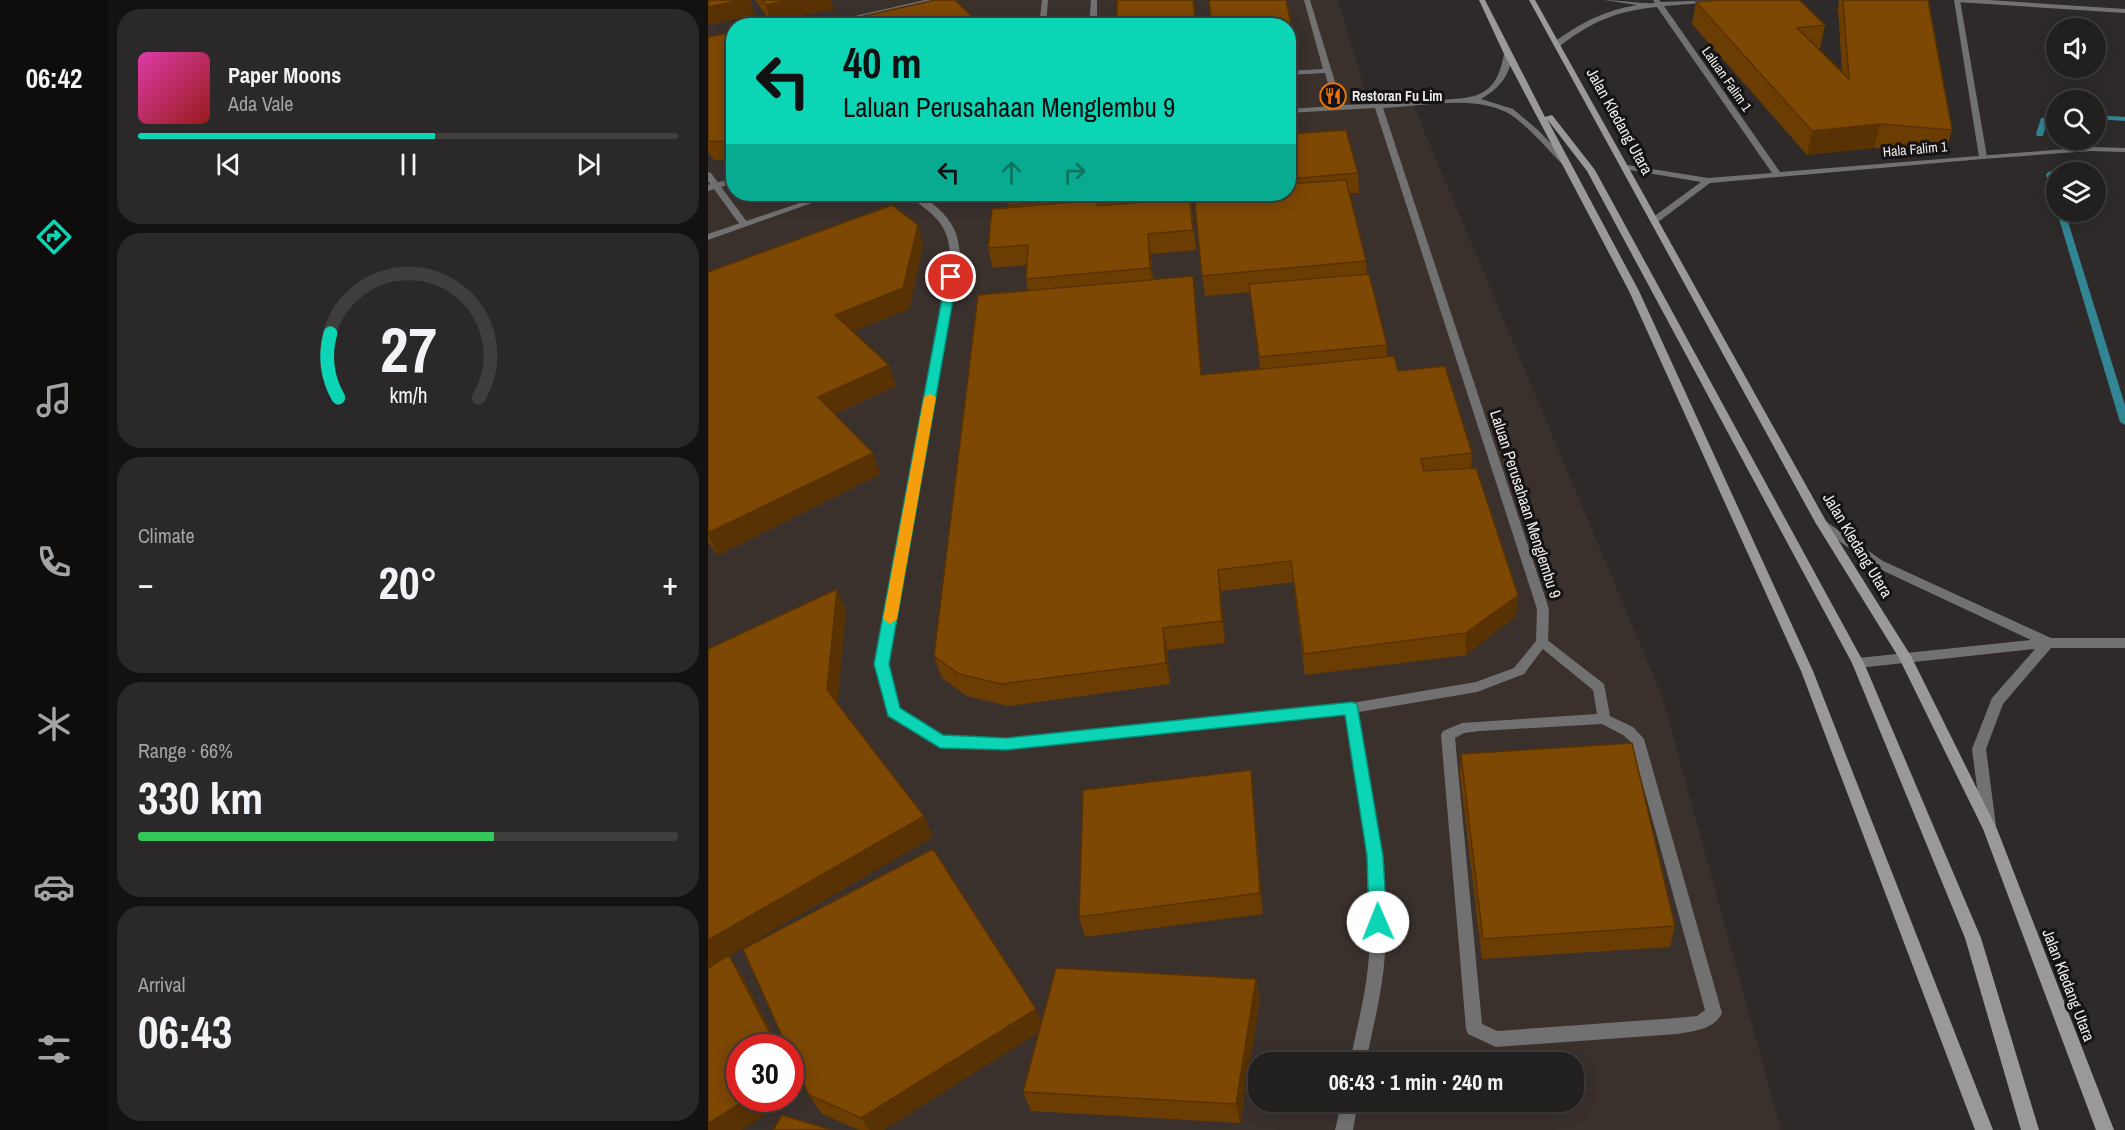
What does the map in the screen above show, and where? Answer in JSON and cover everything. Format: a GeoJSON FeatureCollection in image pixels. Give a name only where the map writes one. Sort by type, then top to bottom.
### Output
{"type":"FeatureCollection","features":[{"type":"Feature","properties":{"kind":"main road"},"geometry":{"type":"LineString","coordinates":[[1482,0],[1508,54],[1634,291],[1807,671],[1984,1130]]}},
{"type":"Feature","properties":{"kind":"main road","name":"Jalan Kledang Utara"},"geometry":{"type":"LineString","coordinates":[[1532,0],[1821,522],[1905,656],[1990,829],[2105,1130]]}},
{"type":"Feature","properties":{"kind":"main road"},"geometry":{"type":"LineString","coordinates":[[1531,94],[1592,170],[1858,663],[1973,938],[2030,1130]]}},
{"type":"Feature","properties":{"kind":"street"},"geometry":{"type":"LineString","coordinates":[[851,18],[934,0]]}},
{"type":"Feature","properties":{"kind":"street"},"geometry":{"type":"LineString","coordinates":[[1043,18],[1045,0]]}},
{"type":"Feature","properties":{"kind":"street"},"geometry":{"type":"LineString","coordinates":[[1093,18],[1094,0]]}},
{"type":"Feature","properties":{"kind":"street"},"geometry":{"type":"LineString","coordinates":[[1307,0],[1338,106]]}},
{"type":"Feature","properties":{"kind":"street"},"geometry":{"type":"LineString","coordinates":[[1607,0],[1658,3],[1716,0]]}},
{"type":"Feature","properties":{"kind":"street"},"geometry":{"type":"LineString","coordinates":[[1983,157],[1957,0],[2081,4],[2125,11]]}},
{"type":"Feature","properties":{"kind":"street"},"geometry":{"type":"LineString","coordinates":[[1557,45],[1584,25],[1612,14],[1658,3]]}},
{"type":"Feature","properties":{"kind":"street","name":"Laluan Falim 1"},"geometry":{"type":"LineString","coordinates":[[1658,3],[1776,173]]}},
{"type":"Feature","properties":{"kind":"street"},"geometry":{"type":"LineString","coordinates":[[1475,100],[1499,85],[1505,72],[1508,54]]}},
{"type":"Feature","properties":{"kind":"street"},"geometry":{"type":"LineString","coordinates":[[1296,72],[1329,70]]}},
{"type":"Feature","properties":{"kind":"street"},"geometry":{"type":"LineString","coordinates":[[1296,110],[1338,106],[1475,100],[1510,111],[1567,164]]}},
{"type":"Feature","properties":{"kind":"street","name":"Laluan Perusahaan Menglembu 9"},"geometry":{"type":"LineString","coordinates":[[1378,104],[1543,609],[1542,642]]}},
{"type":"Feature","properties":{"kind":"street","name":"Hala Falim 1"},"geometry":{"type":"LineString","coordinates":[[1624,166],[1708,181],[1776,173],[1983,157],[2091,149],[2125,150]]}},
{"type":"Feature","properties":{"kind":"street"},"geometry":{"type":"LineString","coordinates":[[708,175],[712,187],[744,224]]}},
{"type":"Feature","properties":{"kind":"street","name":"Hala Falim 1"},"geometry":{"type":"LineString","coordinates":[[1655,220],[1708,181]]}},
{"type":"Feature","properties":{"kind":"street"},"geometry":{"type":"LineString","coordinates":[[708,237],[812,201]]}},
{"type":"Feature","properties":{"kind":"street"},"geometry":{"type":"LineString","coordinates":[[921,201],[940,215],[950,227],[955,240],[956,254],[882,664],[894,712],[940,741],[1007,744],[1352,708],[1477,687],[1519,671],[1542,642],[1599,688],[1604,719]]}},
{"type":"Feature","properties":{"kind":"street"},"geometry":{"type":"LineString","coordinates":[[1821,522],[1879,564],[2048,643]]}},
{"type":"Feature","properties":{"kind":"street"},"geometry":{"type":"LineString","coordinates":[[1858,663],[1905,656],[2048,643],[2123,643]]}},
{"type":"Feature","properties":{"kind":"street"},"geometry":{"type":"LineString","coordinates":[[1990,829],[1979,750],[1997,702],[2048,643]]}},
{"type":"Feature","properties":{"kind":"street"},"geometry":{"type":"LineString","coordinates":[[1352,708],[1375,856],[1378,905],[1377,956],[1360,1052]]}},
{"type":"Feature","properties":{"kind":"street"},"geometry":{"type":"LineString","coordinates":[[1604,719],[1628,730],[1637,739],[1714,1013],[1701,1023],[1677,1026],[1496,1038],[1474,1029],[1448,735],[1462,728],[1480,726],[1604,719]]}},
{"type":"Feature","properties":{"kind":"street"},"geometry":{"type":"LineString","coordinates":[[1344,1130],[1348,1112]]}},
{"type":"Feature","properties":{"kind":"shaded area"},"geometry":{"type":"Polygon","coordinates":[[[708,0],[1338,0],[1366,93],[1407,90],[1662,696],[1781,1130],[708,1130],[708,0]]]}},
{"type":"Feature","properties":{"kind":"building"},"geometry":{"type":"Polygon","coordinates":[[[708,0],[741,0],[708,7],[708,0]]]}},
{"type":"Feature","properties":{"kind":"building"},"geometry":{"type":"Polygon","coordinates":[[[762,0],[790,0],[766,5],[762,0]]]}},
{"type":"Feature","properties":{"kind":"building"},"geometry":{"type":"Polygon","coordinates":[[[935,0],[955,0],[974,18],[855,18],[935,0]]]}},
{"type":"Feature","properties":{"kind":"building"},"geometry":{"type":"Polygon","coordinates":[[[1117,0],[1193,0],[1195,18],[1117,18],[1117,0]]]}},
{"type":"Feature","properties":{"kind":"building"},"geometry":{"type":"Polygon","coordinates":[[[1209,0],[1286,0],[1290,18],[1211,18],[1209,0]]]}},
{"type":"Feature","properties":{"kind":"building"},"geometry":{"type":"Polygon","coordinates":[[[1799,0],[1825,25],[1797,28],[1849,79],[1843,0],[1928,0],[1952,130],[1880,124],[1812,131],[1696,2],[1799,0]]]}},
{"type":"Feature","properties":{"kind":"building"},"geometry":{"type":"Polygon","coordinates":[[[726,34],[726,142],[708,141],[708,37],[726,34]]]}},
{"type":"Feature","properties":{"kind":"building"},"geometry":{"type":"Polygon","coordinates":[[[1346,130],[1358,173],[1296,178],[1296,133],[1346,130]]]}},
{"type":"Feature","properties":{"kind":"building"},"geometry":{"type":"Polygon","coordinates":[[[1346,180],[1366,261],[1202,276],[1195,201],[1296,201],[1296,183],[1346,180]]]}},
{"type":"Feature","properties":{"kind":"building"},"geometry":{"type":"Polygon","coordinates":[[[1008,201],[1060,201],[1008,205],[1008,201]]]}},
{"type":"Feature","properties":{"kind":"building"},"geometry":{"type":"Polygon","coordinates":[[[1085,201],[1097,201],[1097,206],[1190,201],[1193,230],[1148,234],[1150,268],[1026,279],[1028,245],[988,248],[992,209],[1085,201]]]}},
{"type":"Feature","properties":{"kind":"building"},"geometry":{"type":"Polygon","coordinates":[[[892,205],[918,225],[903,288],[835,315],[889,365],[818,397],[873,453],[708,533],[708,272],[892,205]]]}},
{"type":"Feature","properties":{"kind":"building"},"geometry":{"type":"Polygon","coordinates":[[[1369,274],[1387,345],[1259,357],[1249,284],[1369,274]]]}},
{"type":"Feature","properties":{"kind":"building"},"geometry":{"type":"Polygon","coordinates":[[[1193,276],[1201,375],[1394,356],[1398,371],[1445,366],[1472,453],[1421,459],[1424,471],[1476,468],[1518,595],[1466,633],[1304,654],[1291,561],[1218,570],[1222,621],[1163,628],[1166,663],[1001,684],[959,674],[934,656],[978,295],[1193,276]]]}},
{"type":"Feature","properties":{"kind":"building"},"geometry":{"type":"Polygon","coordinates":[[[837,589],[827,690],[924,816],[708,940],[708,649],[837,589]]]}},
{"type":"Feature","properties":{"kind":"building"},"geometry":{"type":"Polygon","coordinates":[[[1632,743],[1675,926],[1483,939],[1461,754],[1632,743]]]}},
{"type":"Feature","properties":{"kind":"building"},"geometry":{"type":"Polygon","coordinates":[[[1251,770],[1260,893],[1079,917],[1083,790],[1251,770]]]}},
{"type":"Feature","properties":{"kind":"building"},"geometry":{"type":"Polygon","coordinates":[[[933,849],[1036,1009],[861,1118],[809,1095],[804,1084],[804,1034],[781,1034],[743,949],[933,849]]]}},
{"type":"Feature","properties":{"kind":"building"},"geometry":{"type":"Polygon","coordinates":[[[729,955],[770,1034],[726,1034],[726,1112],[708,1124],[708,968],[729,955]]]}},
{"type":"Feature","properties":{"kind":"building"},"geometry":{"type":"Polygon","coordinates":[[[1056,968],[1256,979],[1236,1104],[1023,1092],[1056,968]]]}},
{"type":"Feature","properties":{"kind":"building"},"geometry":{"type":"Polygon","coordinates":[[[782,1115],[832,1130],[773,1130],[782,1115]]]}},
{"type":"Feature","properties":{"kind":"waterway"},"geometry":{"type":"LineString","coordinates":[[2106,118],[2125,119]]}},
{"type":"Feature","properties":{"kind":"waterway"},"geometry":{"type":"LineString","coordinates":[[2040,134],[2046,120]]}},
{"type":"Feature","properties":{"kind":"waterway"},"geometry":{"type":"LineString","coordinates":[[2064,222],[2125,422]]}},
{"type":"Feature","properties":{"kind":"slow traffic"},"geometry":{"type":"LineString","coordinates":[[890,619],[930,397]]}},
{"type":"Feature","properties":{"kind":"place","name":"Restoran Fu Lim"},"geometry":{"type":"Point","coordinates":[1333,96]}},
{"type":"Feature","properties":{"kind":"route"},"geometry":{"type":"LineString","coordinates":[[951,277],[882,664],[894,712],[940,741],[1007,744],[1352,708],[1375,856],[1378,922]]}}]}
